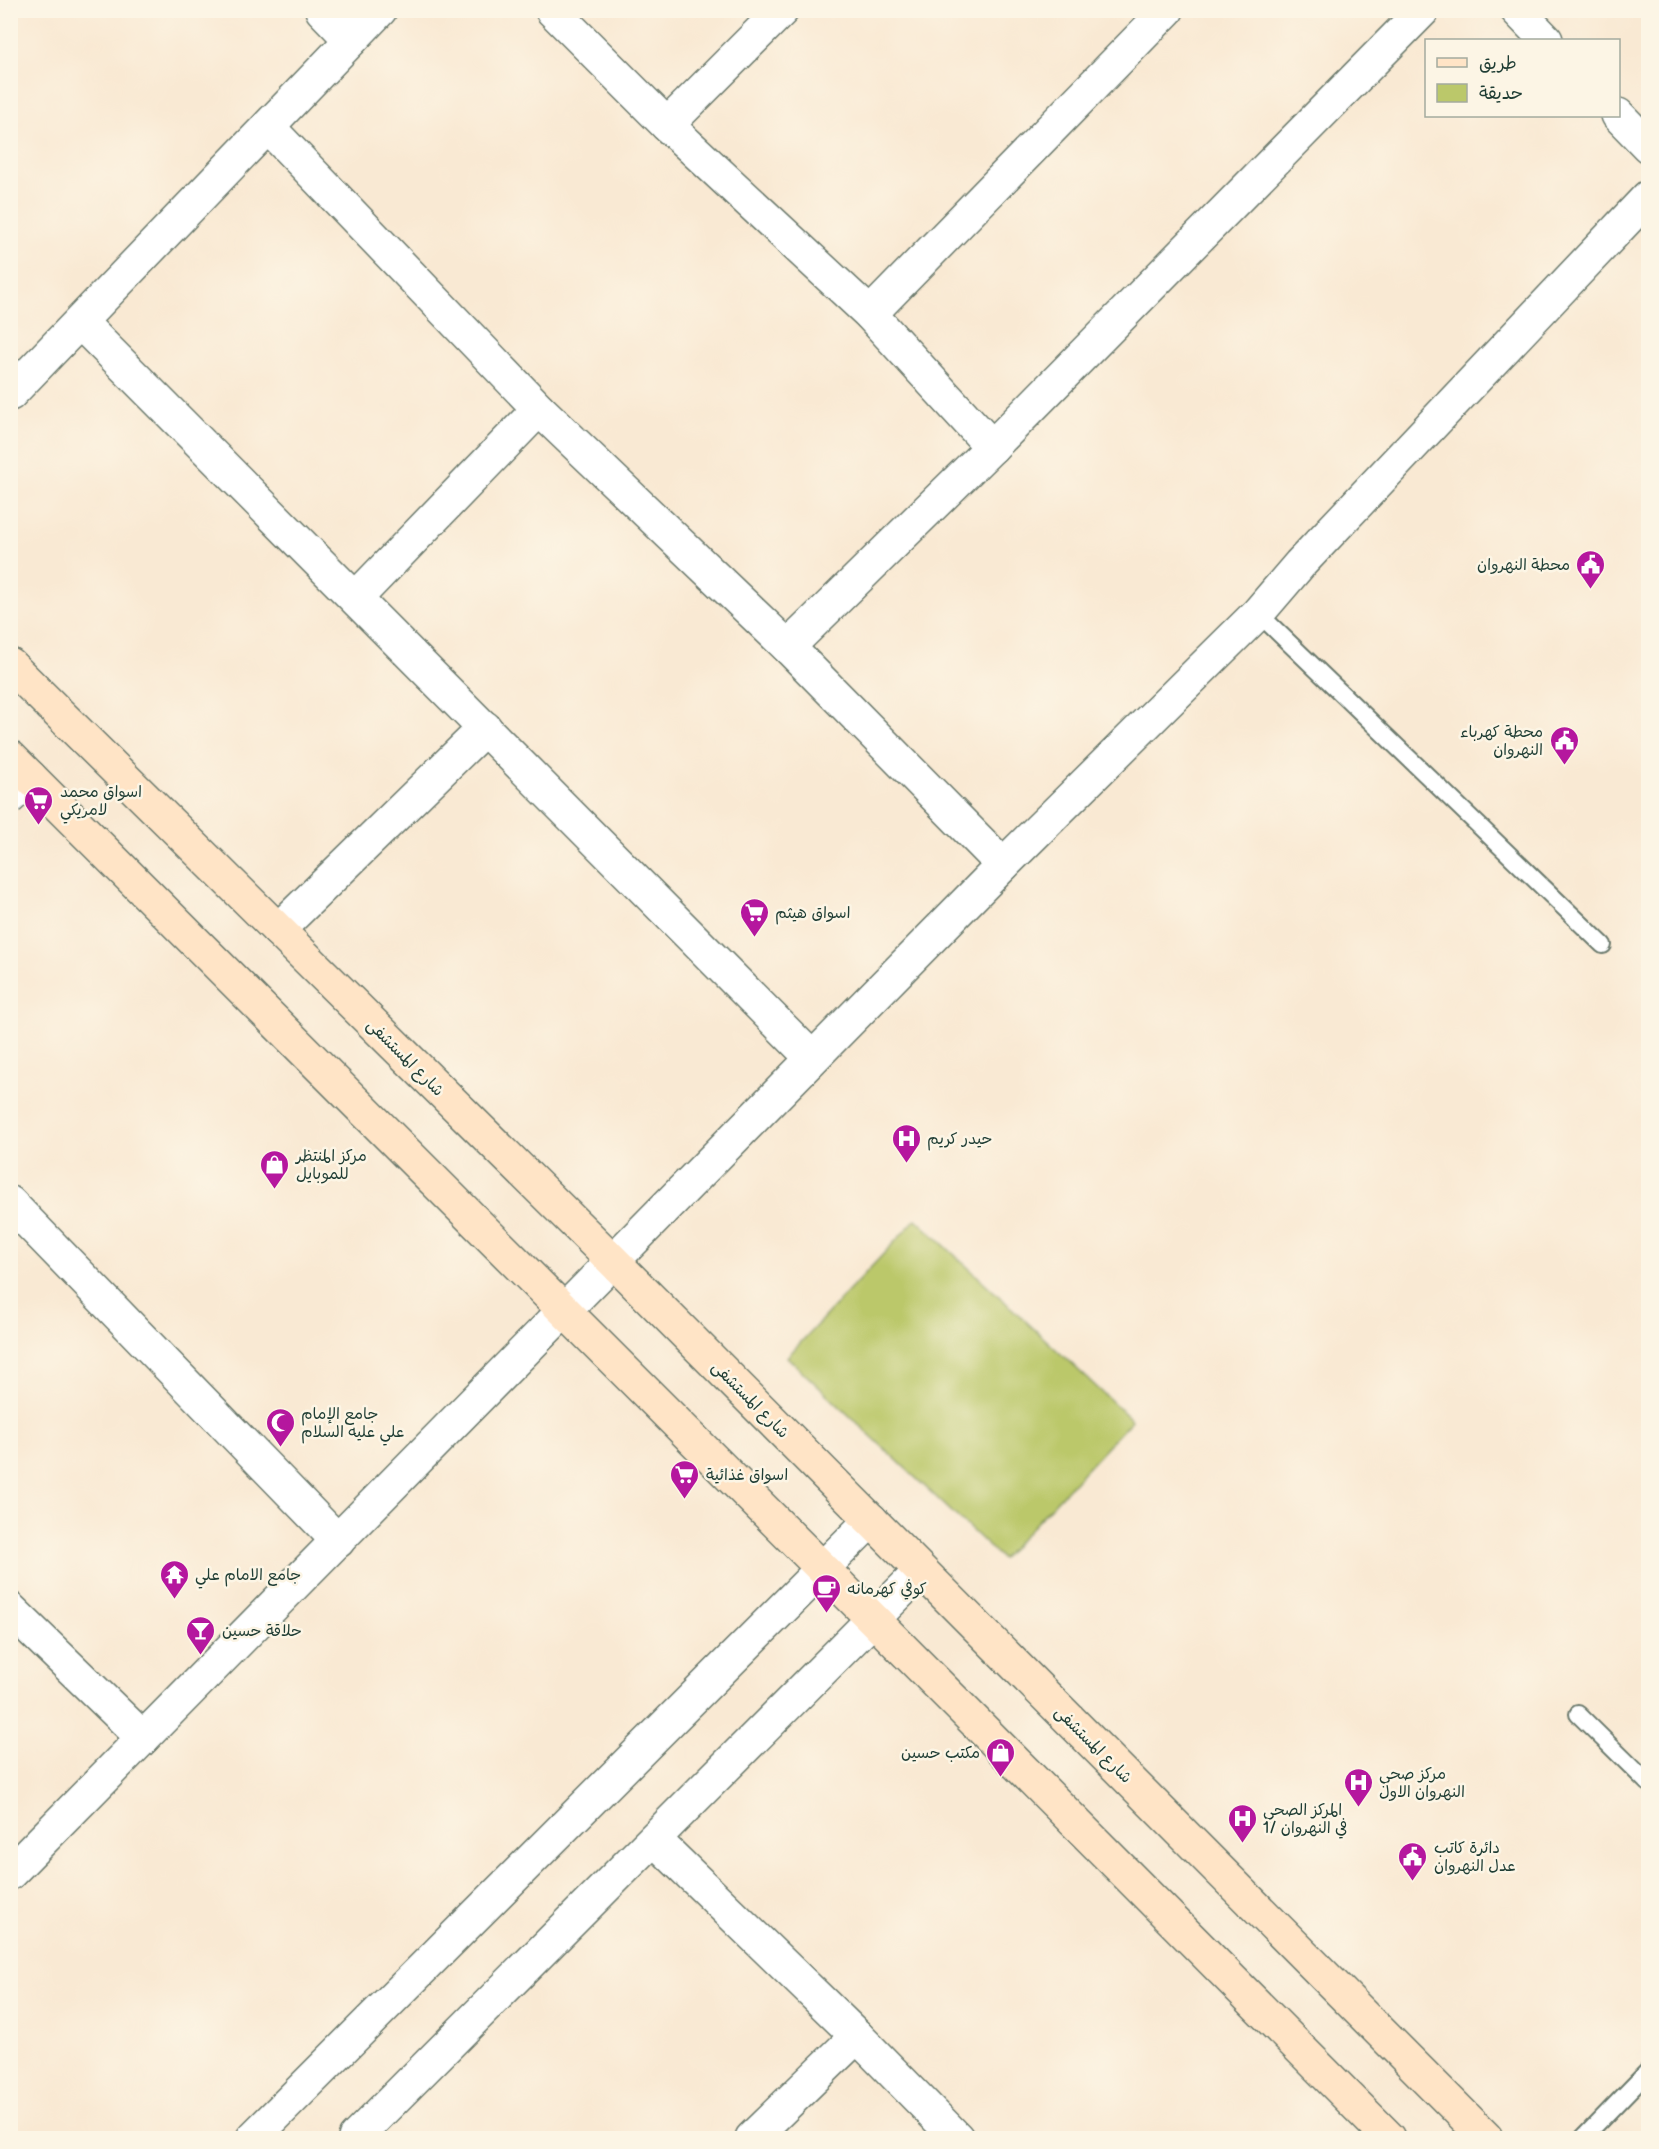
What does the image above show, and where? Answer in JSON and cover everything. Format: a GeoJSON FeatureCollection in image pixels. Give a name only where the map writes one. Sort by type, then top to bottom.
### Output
{"type":"FeatureCollection","features":[{"type":"Feature","properties":{"kind":"street"},"geometry":{"type":"LineString","coordinates":[[322,10],[351,40]]}},
{"type":"Feature","properties":{"kind":"street"},"geometry":{"type":"LineString","coordinates":[[10,394],[380,10]]}},
{"type":"Feature","properties":{"kind":"street"},"geometry":{"type":"LineString","coordinates":[[552,10],[667,125],[870,314],[992,447]]}},
{"type":"Feature","properties":{"kind":"street"},"geometry":{"type":"LineString","coordinates":[[667,125],[782,10]]}},
{"type":"Feature","properties":{"kind":"street"},"geometry":{"type":"LineString","coordinates":[[870,314],[1167,10]]}},
{"type":"Feature","properties":{"kind":"street"},"geometry":{"type":"LineString","coordinates":[[788,647],[992,447],[1423,10]]}},
{"type":"Feature","properties":{"kind":"street"},"geometry":{"type":"LineString","coordinates":[[1517,10],[1545,39]]}},
{"type":"Feature","properties":{"kind":"street"},"geometry":{"type":"LineString","coordinates":[[1620,117],[1648,146]]}},
{"type":"Feature","properties":{"kind":"street"},"geometry":{"type":"LineString","coordinates":[[268,127],[539,409],[788,647],[1003,865]]}},
{"type":"Feature","properties":{"kind":"street"},"geometry":{"type":"LineString","coordinates":[[10,1873],[1003,865],[1258,614],[1300,564],[1648,197]]}},
{"type":"Feature","properties":{"kind":"street"},"geometry":{"type":"LineString","coordinates":[[80,322],[812,1058]]}},
{"type":"Feature","properties":{"kind":"street"},"geometry":{"type":"LineString","coordinates":[[356,598],[539,409]]}},
{"type":"Feature","properties":{"kind":"street","name":"شارع المستشفى"},"geometry":{"type":"LineString","coordinates":[[10,665],[612,1260],[1486,2139]]}},
{"type":"Feature","properties":{"kind":"street"},"geometry":{"type":"LineString","coordinates":[[278,930],[485,728]]}},
{"type":"Feature","properties":{"kind":"street"},"geometry":{"type":"LineString","coordinates":[[17,777],[564,1311],[1389,2139]]}},
{"type":"Feature","properties":{"kind":"street"},"geometry":{"type":"LineString","coordinates":[[10,1203],[338,1541]]}},
{"type":"Feature","properties":{"kind":"street"},"geometry":{"type":"LineString","coordinates":[[253,2139],[871,1520]]}},
{"type":"Feature","properties":{"kind":"street"},"geometry":{"type":"LineString","coordinates":[[355,2139],[921,1571]]}},
{"type":"Feature","properties":{"kind":"street"},"geometry":{"type":"LineString","coordinates":[[10,1609],[143,1738]]}},
{"type":"Feature","properties":{"kind":"street"},"geometry":{"type":"LineString","coordinates":[[654,1839],[857,2036],[957,2139]]}},
{"type":"Feature","properties":{"kind":"street"},"geometry":{"type":"LineString","coordinates":[[752,2139],[857,2036]]}},
{"type":"Feature","properties":{"kind":"lane"},"geometry":{"type":"LineString","coordinates":[[1258,614],[1603,945]]}},
{"type":"Feature","properties":{"kind":"lane"},"geometry":{"type":"LineString","coordinates":[[1578,1714],[1648,1783]]}},
{"type":"Feature","properties":{"kind":"lane"},"geometry":{"type":"LineString","coordinates":[[1583,2139],[1648,2071]]}},
{"type":"Feature","properties":{"kind":"green space"},"geometry":{"type":"Polygon","coordinates":[[[916,1219],[1132,1420],[1002,1559],[787,1357],[916,1219]]]}},
{"type":"Feature","properties":{"kind":"place","name":"محطة النهروان"},"geometry":{"type":"Point","coordinates":[1591,590]}},
{"type":"Feature","properties":{"kind":"place","name":"محطة كهرباء النهروان"},"geometry":{"type":"Point","coordinates":[1564,766]}},
{"type":"Feature","properties":{"kind":"place","name":"اسواق محمد لامريكي"},"geometry":{"type":"Point","coordinates":[39,826]}},
{"type":"Feature","properties":{"kind":"place","name":"اسواق هيثم"},"geometry":{"type":"Point","coordinates":[754,938]}},
{"type":"Feature","properties":{"kind":"place","name":"حيدر كريم"},"geometry":{"type":"Point","coordinates":[906,1164]}},
{"type":"Feature","properties":{"kind":"place","name":"مركز المنتظر للموبايل"},"geometry":{"type":"Point","coordinates":[275,1190]}},
{"type":"Feature","properties":{"kind":"place","name":"جامع الإمام علي عليه السلام"},"geometry":{"type":"Point","coordinates":[280,1448]}},
{"type":"Feature","properties":{"kind":"place","name":"اسواق غذائية"},"geometry":{"type":"Point","coordinates":[685,1500]}},
{"type":"Feature","properties":{"kind":"place","name":"جامع الامام علي"},"geometry":{"type":"Point","coordinates":[174,1600]}},
{"type":"Feature","properties":{"kind":"place","name":"كوفي كهرمانه"},"geometry":{"type":"Point","coordinates":[826,1614]}},
{"type":"Feature","properties":{"kind":"place","name":"حلاقة حسين"},"geometry":{"type":"Point","coordinates":[201,1656]}},
{"type":"Feature","properties":{"kind":"place","name":"مكتب حسين"},"geometry":{"type":"Point","coordinates":[1001,1778]}},
{"type":"Feature","properties":{"kind":"place","name":"مركز صحي النهروان الاول"},"geometry":{"type":"Point","coordinates":[1358,1808]}},
{"type":"Feature","properties":{"kind":"place","name":"المركز الصحي في النهروان /1"},"geometry":{"type":"Point","coordinates":[1242,1844]}},
{"type":"Feature","properties":{"kind":"place","name":"دائرة كاتب عدل النهروان"},"geometry":{"type":"Point","coordinates":[1413,1882]}}]}
